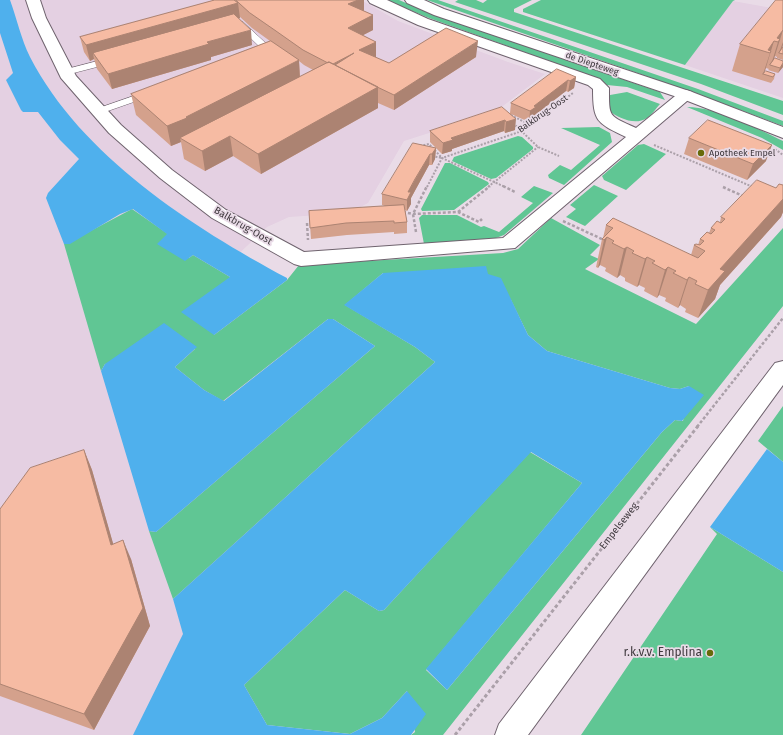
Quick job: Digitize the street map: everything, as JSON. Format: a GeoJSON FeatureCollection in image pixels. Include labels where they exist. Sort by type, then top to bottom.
{"type":"FeatureCollection","features":[{"type":"Feature","properties":{"kind":"street","name":"Balkbrug-Oost"},"geometry":{"type":"LineString","coordinates":[[33,0],[39,18],[69,78],[115,129],[166,174],[219,214],[302,258],[508,244],[636,135],[686,95]]}},
{"type":"Feature","properties":{"kind":"street","name":"de Diepteweg"},"geometry":{"type":"LineString","coordinates":[[375,0],[423,22],[594,82],[601,88],[601,93]]}},
{"type":"Feature","properties":{"kind":"street","name":"de Diepteweg"},"geometry":{"type":"LineString","coordinates":[[412,0],[439,12],[686,95],[779,132]]}},
{"type":"Feature","properties":{"kind":"street"},"geometry":{"type":"LineString","coordinates":[[601,93],[601,111],[609,122],[636,135]]}},
{"type":"Feature","properties":{"kind":"street"},"geometry":{"type":"LineString","coordinates":[[510,735],[783,369]]}},
{"type":"Feature","properties":{"kind":"lane"},"geometry":{"type":"LineString","coordinates":[[225,28],[240,24],[269,51],[254,56]]}},
{"type":"Feature","properties":{"kind":"lane"},"geometry":{"type":"LineString","coordinates":[[66,72],[119,58]]}},
{"type":"Feature","properties":{"kind":"lane"},"geometry":{"type":"LineString","coordinates":[[99,111],[158,90]]}},
{"type":"Feature","properties":{"kind":"path","name":"Balkbrug-Oost"},"geometry":{"type":"LineString","coordinates":[[442,158],[522,131],[579,88],[601,93]]}},
{"type":"Feature","properties":{"kind":"path"},"geometry":{"type":"LineString","coordinates":[[506,118],[510,115],[530,124]]}},
{"type":"Feature","properties":{"kind":"path"},"geometry":{"type":"LineString","coordinates":[[511,122],[538,147],[559,156]]}},
{"type":"Feature","properties":{"kind":"path"},"geometry":{"type":"LineString","coordinates":[[636,135],[644,141],[757,189]]}},
{"type":"Feature","properties":{"kind":"path"},"geometry":{"type":"LineString","coordinates":[[415,150],[423,144],[429,144],[442,158]]}},
{"type":"Feature","properties":{"kind":"path"},"geometry":{"type":"LineString","coordinates":[[458,212],[538,147]]}},
{"type":"Feature","properties":{"kind":"path"},"geometry":{"type":"LineString","coordinates":[[429,155],[442,158],[515,192]]}},
{"type":"Feature","properties":{"kind":"path"},"geometry":{"type":"LineString","coordinates":[[419,250],[413,214],[442,158]]}},
{"type":"Feature","properties":{"kind":"path"},"geometry":{"type":"LineString","coordinates":[[723,187],[748,198],[743,204]]}},
{"type":"Feature","properties":{"kind":"path"},"geometry":{"type":"LineString","coordinates":[[400,211],[413,214],[458,212],[479,222],[482,219]]}},
{"type":"Feature","properties":{"kind":"path"},"geometry":{"type":"LineString","coordinates":[[547,212],[605,241],[610,235]]}},
{"type":"Feature","properties":{"kind":"path","name":"Empelseweg"},"geometry":{"type":"LineString","coordinates":[[455,735],[783,318]]}},
{"type":"Feature","properties":{"kind":"path"},"geometry":{"type":"LineString","coordinates":[[777,325],[783,325]]}},
{"type":"Feature","properties":{"kind":"shaded area"},"geometry":{"type":"Polygon","coordinates":[[[0,0],[361,0],[398,21],[508,62],[545,74],[495,112],[404,141],[368,203],[349,213],[289,217],[267,227],[228,264],[417,434],[251,735],[0,735],[0,0]]]}},
{"type":"Feature","properties":{"kind":"shaded area"},"geometry":{"type":"Polygon","coordinates":[[[733,1],[772,8],[783,6],[783,98],[685,65],[733,1]]]}},
{"type":"Feature","properties":{"kind":"green space"},"geometry":{"type":"Polygon","coordinates":[[[386,0],[399,0],[434,15],[660,92],[665,100],[627,87],[607,85],[597,78],[429,18],[386,0]]]}},
{"type":"Feature","properties":{"kind":"green space"},"geometry":{"type":"Polygon","coordinates":[[[427,0],[438,0],[698,89],[783,121],[783,126],[695,93],[427,0]]]}},
{"type":"Feature","properties":{"kind":"green space"},"geometry":{"type":"Polygon","coordinates":[[[458,0],[476,0],[483,3],[487,0],[532,0],[514,9],[514,12],[783,101],[783,115],[701,84],[455,2],[458,0]]]}},
{"type":"Feature","properties":{"kind":"green space"},"geometry":{"type":"Polygon","coordinates":[[[541,0],[735,0],[685,65],[523,12],[523,9],[541,0]]]}},
{"type":"Feature","properties":{"kind":"green space"},"geometry":{"type":"Polygon","coordinates":[[[627,92],[660,104],[647,118],[637,121],[627,120],[609,111],[610,95],[627,92]]]}},
{"type":"Feature","properties":{"kind":"green space"},"geometry":{"type":"Polygon","coordinates":[[[687,107],[711,110],[736,119],[783,141],[783,150],[762,138],[687,107]]]}},
{"type":"Feature","properties":{"kind":"green space"},"geometry":{"type":"Polygon","coordinates":[[[599,127],[610,133],[612,142],[564,185],[549,178],[548,175],[560,165],[571,170],[600,145],[561,128],[599,127]]]}},
{"type":"Feature","properties":{"kind":"green space"},"geometry":{"type":"Polygon","coordinates":[[[518,136],[522,137],[533,147],[533,149],[496,178],[491,179],[452,161],[454,157],[518,136]]]}},
{"type":"Feature","properties":{"kind":"green space"},"geometry":{"type":"Polygon","coordinates":[[[644,144],[666,154],[626,190],[604,180],[602,176],[638,145],[644,144]]]}},
{"type":"Feature","properties":{"kind":"green space"},"geometry":{"type":"Polygon","coordinates":[[[445,163],[450,163],[488,182],[489,184],[454,210],[422,211],[421,209],[445,163]]]}},
{"type":"Feature","properties":{"kind":"green space"},"geometry":{"type":"Polygon","coordinates":[[[594,185],[618,196],[585,226],[566,217],[576,209],[570,205],[594,185]]]}},
{"type":"Feature","properties":{"kind":"green space"},"geometry":{"type":"Polygon","coordinates":[[[534,186],[553,193],[504,235],[496,238],[424,244],[419,218],[422,215],[457,215],[481,227],[484,226],[499,232],[533,203],[521,197],[534,186]]]}},
{"type":"Feature","properties":{"kind":"green space"},"geometry":{"type":"Polygon","coordinates":[[[132,209],[168,234],[158,244],[189,258],[193,255],[230,277],[214,335],[287,280],[299,265],[503,253],[518,249],[551,218],[600,245],[590,255],[599,259],[585,269],[696,324],[783,228],[783,306],[443,735],[411,735],[415,732],[407,691],[382,718],[350,734],[267,725],[244,685],[345,590],[379,611],[384,610],[530,452],[582,483],[426,670],[447,690],[662,432],[675,420],[683,421],[689,386],[680,389],[670,388],[547,351],[528,335],[511,300],[383,273],[345,305],[415,347],[435,362],[173,599],[149,531],[156,532],[375,346],[333,319],[328,319],[223,401],[204,390],[175,367],[195,349],[105,364],[101,371],[64,244],[132,209]]]}},
{"type":"Feature","properties":{"kind":"green space"},"geometry":{"type":"Polygon","coordinates":[[[783,406],[783,462],[758,441],[783,406]]]}},
{"type":"Feature","properties":{"kind":"green space","name":"r.k.v.v. Emplina"},"geometry":{"type":"Polygon","coordinates":[[[710,527],[783,572],[783,735],[581,735],[717,534],[710,527]]]}},
{"type":"Feature","properties":{"kind":"water"},"geometry":{"type":"Polygon","coordinates":[[[0,0],[10,0],[30,57],[52,93],[78,126],[109,157],[142,186],[177,212],[214,236],[287,278],[287,280],[214,335],[181,312],[230,277],[193,255],[185,261],[157,244],[167,234],[133,209],[120,214],[70,244],[64,244],[46,198],[48,193],[79,159],[60,140],[38,112],[23,112],[21,110],[6,80],[13,73],[0,33],[0,0]]]}},
{"type":"Feature","properties":{"kind":"water"},"geometry":{"type":"Polygon","coordinates":[[[486,266],[488,274],[501,278],[528,335],[547,351],[670,388],[680,389],[689,386],[704,395],[682,421],[675,420],[662,432],[447,690],[426,669],[582,483],[531,452],[384,610],[379,611],[345,590],[244,685],[267,725],[350,734],[382,718],[407,691],[426,714],[411,735],[133,735],[183,634],[173,599],[435,362],[415,347],[344,305],[383,273],[486,266]]]}},
{"type":"Feature","properties":{"kind":"water"},"geometry":{"type":"Polygon","coordinates":[[[328,319],[333,319],[375,346],[156,532],[149,531],[101,371],[105,364],[164,323],[197,347],[175,367],[204,390],[224,401],[328,319]]]}},
{"type":"Feature","properties":{"kind":"water"},"geometry":{"type":"Polygon","coordinates":[[[767,449],[783,462],[783,572],[710,527],[767,449]]]}},
{"type":"Feature","properties":{"kind":"building"},"geometry":{"type":"Polygon","coordinates":[[[215,0],[234,0],[238,3],[86,45],[80,37],[215,0]]]}},
{"type":"Feature","properties":{"kind":"building"},"geometry":{"type":"Polygon","coordinates":[[[236,0],[358,0],[348,4],[373,15],[348,28],[376,42],[359,50],[389,63],[446,28],[478,41],[394,95],[335,65],[354,53],[333,64],[328,63],[303,50],[250,13],[236,0]]]}},
{"type":"Feature","properties":{"kind":"building"},"geometry":{"type":"Polygon","coordinates":[[[776,0],[783,0],[783,30],[777,38],[780,39],[778,42],[774,41],[768,50],[771,51],[770,53],[740,44],[776,0]]]}},
{"type":"Feature","properties":{"kind":"building"},"geometry":{"type":"Polygon","coordinates":[[[234,14],[251,30],[207,42],[209,44],[108,74],[93,53],[234,14]]]}},
{"type":"Feature","properties":{"kind":"building"},"geometry":{"type":"Polygon","coordinates":[[[271,41],[299,60],[186,117],[187,118],[167,126],[131,94],[271,41]]]}},
{"type":"Feature","properties":{"kind":"building"},"geometry":{"type":"Polygon","coordinates":[[[783,47],[783,54],[779,53],[783,47]]]}},
{"type":"Feature","properties":{"kind":"building"},"geometry":{"type":"Polygon","coordinates":[[[775,58],[783,61],[780,68],[770,65],[775,58]]]}},
{"type":"Feature","properties":{"kind":"building"},"geometry":{"type":"Polygon","coordinates":[[[329,62],[378,87],[258,154],[230,136],[202,151],[180,138],[329,62]]]}},
{"type":"Feature","properties":{"kind":"building"},"geometry":{"type":"Polygon","coordinates":[[[557,69],[576,77],[570,81],[568,80],[534,106],[536,107],[530,111],[511,103],[557,69]]]}},
{"type":"Feature","properties":{"kind":"building"},"geometry":{"type":"Polygon","coordinates":[[[766,71],[775,74],[773,77],[763,74],[766,71]]]}},
{"type":"Feature","properties":{"kind":"building"},"geometry":{"type":"Polygon","coordinates":[[[502,107],[516,119],[506,122],[505,120],[451,138],[453,140],[443,143],[430,131],[502,107]]]}},
{"type":"Feature","properties":{"kind":"building"},"geometry":{"type":"Polygon","coordinates":[[[708,120],[772,145],[753,164],[689,138],[708,120]]]}},
{"type":"Feature","properties":{"kind":"building"},"geometry":{"type":"Polygon","coordinates":[[[413,143],[436,148],[432,154],[430,154],[415,179],[408,192],[411,192],[407,200],[382,194],[413,143]]]}},
{"type":"Feature","properties":{"kind":"building"},"geometry":{"type":"Polygon","coordinates":[[[757,180],[776,188],[779,184],[783,185],[783,199],[720,269],[725,271],[708,290],[695,284],[697,281],[689,277],[687,280],[673,273],[676,271],[668,267],[665,270],[652,263],[655,261],[647,257],[645,259],[632,253],[634,251],[627,247],[624,249],[612,243],[614,241],[607,237],[604,240],[602,239],[613,228],[606,225],[613,218],[698,258],[705,251],[694,245],[700,245],[704,241],[700,239],[707,232],[711,234],[715,230],[711,228],[717,221],[721,223],[725,219],[721,217],[757,180]]]}},
{"type":"Feature","properties":{"kind":"building"},"geometry":{"type":"Polygon","coordinates":[[[404,205],[407,222],[394,223],[394,221],[346,223],[310,228],[309,211],[404,205]]]}},
{"type":"Feature","properties":{"kind":"building"},"geometry":{"type":"Polygon","coordinates":[[[84,450],[111,545],[123,540],[143,608],[84,714],[0,684],[0,509],[30,468],[84,450]]]}},
{"type":"Feature","properties":{"kind":"place","name":"Apotheek Empel"},"geometry":{"type":"Point","coordinates":[701,153]}},
{"type":"Feature","properties":{"kind":"place","name":"r.k.v.v. Emplina"},"geometry":{"type":"Point","coordinates":[710,653]}}]}
